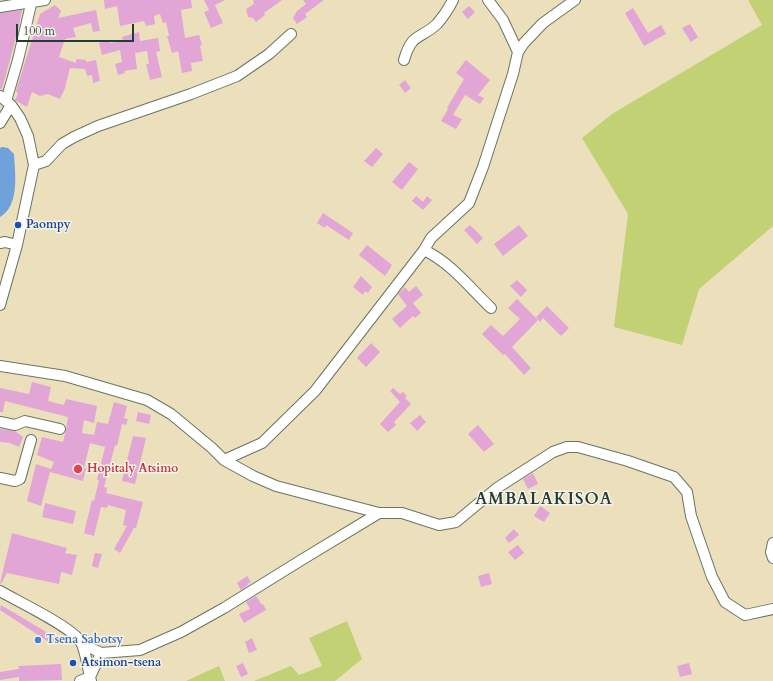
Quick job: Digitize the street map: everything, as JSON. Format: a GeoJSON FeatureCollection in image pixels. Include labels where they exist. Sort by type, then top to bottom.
{"type":"FeatureCollection","features":[{"type":"Feature","properties":{"kind":"street"},"geometry":{"type":"LineString","coordinates":[[0,7],[45,0]]}},
{"type":"Feature","properties":{"kind":"street"},"geometry":{"type":"LineString","coordinates":[[404,60],[411,43],[436,24],[453,0]]}},
{"type":"Feature","properties":{"kind":"street"},"geometry":{"type":"LineString","coordinates":[[488,0],[503,20],[518,52]]}},
{"type":"Feature","properties":{"kind":"street"},"geometry":{"type":"LineString","coordinates":[[224,460],[262,443],[315,391],[424,250],[431,238],[469,203],[483,167],[513,74],[518,52],[524,43],[543,23],[576,0]]}},
{"type":"Feature","properties":{"kind":"street"},"geometry":{"type":"LineString","coordinates":[[0,123],[18,60],[32,1]]}},
{"type":"Feature","properties":{"kind":"street"},"geometry":{"type":"LineString","coordinates":[[34,165],[46,161],[62,144],[74,136],[237,76],[269,54],[291,34]]}},
{"type":"Feature","properties":{"kind":"street"},"geometry":{"type":"LineString","coordinates":[[0,305],[17,245],[34,165],[28,136],[20,118],[6,100]]}},
{"type":"Feature","properties":{"kind":"street"},"geometry":{"type":"LineString","coordinates":[[0,243],[5,242],[17,245]]}},
{"type":"Feature","properties":{"kind":"street"},"geometry":{"type":"LineString","coordinates":[[424,250],[436,256],[447,265],[491,308]]}},
{"type":"Feature","properties":{"kind":"street"},"geometry":{"type":"LineString","coordinates":[[0,366],[65,376],[147,400],[171,414],[224,460],[253,476],[276,486],[379,513],[402,513],[439,525],[456,522],[497,488],[553,452],[567,447],[578,447],[628,461],[674,476],[687,492],[691,516],[712,577],[724,602],[745,615],[773,609]]}},
{"type":"Feature","properties":{"kind":"street"},"geometry":{"type":"LineString","coordinates":[[0,422],[15,425],[26,421],[60,429]]}},
{"type":"Feature","properties":{"kind":"street"},"geometry":{"type":"LineString","coordinates":[[0,478],[15,481],[20,479],[31,440]]}},
{"type":"Feature","properties":{"kind":"street"},"geometry":{"type":"LineString","coordinates":[[81,643],[101,653],[140,650],[181,632],[224,608],[303,558],[379,513]]}},
{"type":"Feature","properties":{"kind":"street"},"geometry":{"type":"LineString","coordinates":[[773,543],[771,552],[773,558]]}},
{"type":"Feature","properties":{"kind":"street"},"geometry":{"type":"LineString","coordinates":[[0,591],[64,627],[78,638],[81,643],[90,679]]}},
{"type":"Feature","properties":{"kind":"street"},"geometry":{"type":"LineString","coordinates":[[90,679],[101,653]]}},
{"type":"Feature","properties":{"kind":"street"},"geometry":{"type":"LineString","coordinates":[[80,681],[90,679]]}},
{"type":"Feature","properties":{"kind":"green space"},"geometry":{"type":"Polygon","coordinates":[[[748,0],[773,0],[773,226],[699,289],[682,345],[614,327],[628,214],[582,138],[612,114],[762,25],[748,0]]]}},
{"type":"Feature","properties":{"kind":"green space"},"geometry":{"type":"Polygon","coordinates":[[[347,621],[362,659],[335,681],[254,681],[291,666],[299,675],[322,666],[309,638],[347,621]]]}},
{"type":"Feature","properties":{"kind":"green space"},"geometry":{"type":"Polygon","coordinates":[[[219,666],[225,681],[186,681],[219,666]]]}},
{"type":"Feature","properties":{"kind":"water"},"geometry":{"type":"Polygon","coordinates":[[[0,148],[8,148],[14,154],[15,188],[11,205],[0,217],[0,148]]]}},
{"type":"Feature","properties":{"kind":"building"},"geometry":{"type":"Polygon","coordinates":[[[104,0],[191,0],[192,8],[181,10],[185,38],[199,35],[202,45],[200,46],[203,61],[191,63],[192,71],[182,73],[178,51],[172,53],[167,36],[169,36],[166,22],[163,23],[160,14],[154,16],[155,24],[146,26],[144,21],[120,26],[117,6],[105,9],[104,0]]]}},
{"type":"Feature","properties":{"kind":"building"},"geometry":{"type":"Polygon","coordinates":[[[204,0],[225,0],[215,5],[223,23],[211,28],[204,12],[209,10],[204,0]]]}},
{"type":"Feature","properties":{"kind":"building"},"geometry":{"type":"Polygon","coordinates":[[[253,0],[282,0],[264,13],[265,15],[256,22],[253,18],[248,17],[246,9],[254,4],[253,0]]]}},
{"type":"Feature","properties":{"kind":"building"},"geometry":{"type":"Polygon","coordinates":[[[303,0],[324,0],[305,14],[307,17],[297,24],[293,18],[297,11],[306,4],[303,0]]]}},
{"type":"Feature","properties":{"kind":"building"},"geometry":{"type":"Polygon","coordinates":[[[55,5],[61,11],[58,18],[96,10],[100,31],[93,32],[91,23],[73,28],[76,37],[65,39],[59,57],[76,63],[76,59],[86,60],[86,62],[96,60],[100,81],[93,83],[92,75],[87,76],[85,69],[70,68],[65,88],[60,99],[48,94],[40,96],[32,92],[27,107],[15,100],[18,94],[16,91],[40,14],[55,5]]]}},
{"type":"Feature","properties":{"kind":"building"},"geometry":{"type":"Polygon","coordinates":[[[469,6],[475,12],[468,19],[462,12],[469,6]]]}},
{"type":"Feature","properties":{"kind":"building"},"geometry":{"type":"Polygon","coordinates":[[[633,8],[648,33],[661,25],[666,34],[644,46],[625,13],[633,8]]]}},
{"type":"Feature","properties":{"kind":"building"},"geometry":{"type":"Polygon","coordinates":[[[22,10],[2,89],[0,89],[0,13],[22,10]]]}},
{"type":"Feature","properties":{"kind":"building"},"geometry":{"type":"Polygon","coordinates":[[[690,24],[698,37],[691,42],[682,28],[690,24]]]}},
{"type":"Feature","properties":{"kind":"building"},"geometry":{"type":"Polygon","coordinates":[[[139,32],[140,41],[158,38],[160,51],[156,52],[162,77],[150,80],[146,64],[149,64],[147,51],[135,53],[137,69],[124,71],[125,73],[118,75],[115,64],[122,62],[120,50],[102,55],[99,43],[123,41],[122,37],[139,32]]]}},
{"type":"Feature","properties":{"kind":"building"},"geometry":{"type":"Polygon","coordinates":[[[466,60],[490,80],[478,95],[484,98],[480,104],[465,95],[453,115],[462,119],[456,129],[441,121],[464,79],[456,73],[466,60]]]}},
{"type":"Feature","properties":{"kind":"building"},"geometry":{"type":"Polygon","coordinates":[[[405,80],[411,88],[405,93],[399,85],[405,80]]]}},
{"type":"Feature","properties":{"kind":"building"},"geometry":{"type":"Polygon","coordinates":[[[376,148],[383,154],[372,167],[364,161],[376,148]]]}},
{"type":"Feature","properties":{"kind":"building"},"geometry":{"type":"Polygon","coordinates":[[[409,162],[418,169],[402,190],[392,182],[409,162]]]}},
{"type":"Feature","properties":{"kind":"building"},"geometry":{"type":"Polygon","coordinates":[[[416,196],[423,202],[427,196],[432,200],[423,210],[412,201],[416,196]]]}},
{"type":"Feature","properties":{"kind":"building"},"geometry":{"type":"Polygon","coordinates":[[[323,213],[353,233],[349,240],[326,225],[325,228],[317,223],[323,213]]]}},
{"type":"Feature","properties":{"kind":"building"},"geometry":{"type":"Polygon","coordinates":[[[470,225],[483,238],[477,244],[464,230],[470,225]]]}},
{"type":"Feature","properties":{"kind":"building"},"geometry":{"type":"Polygon","coordinates":[[[519,225],[528,236],[503,256],[494,244],[519,225]]]}},
{"type":"Feature","properties":{"kind":"building"},"geometry":{"type":"Polygon","coordinates":[[[367,245],[392,265],[385,276],[359,255],[367,245]]]}},
{"type":"Feature","properties":{"kind":"building"},"geometry":{"type":"Polygon","coordinates":[[[361,276],[372,287],[368,293],[365,291],[363,295],[353,287],[361,276]]]}},
{"type":"Feature","properties":{"kind":"building"},"geometry":{"type":"Polygon","coordinates":[[[517,280],[527,290],[521,297],[510,286],[517,280]]]}},
{"type":"Feature","properties":{"kind":"building"},"geometry":{"type":"Polygon","coordinates":[[[416,286],[423,295],[413,303],[421,313],[415,318],[413,316],[400,328],[392,319],[407,306],[398,294],[405,287],[409,292],[416,286]]]}},
{"type":"Feature","properties":{"kind":"building"},"geometry":{"type":"Polygon","coordinates":[[[517,299],[538,320],[512,347],[531,368],[524,375],[505,354],[503,355],[482,334],[491,325],[503,336],[520,319],[508,308],[517,299]]]}},
{"type":"Feature","properties":{"kind":"building"},"geometry":{"type":"Polygon","coordinates":[[[547,306],[569,328],[561,336],[543,318],[540,322],[536,317],[547,306]]]}},
{"type":"Feature","properties":{"kind":"building"},"geometry":{"type":"Polygon","coordinates":[[[371,343],[380,352],[366,367],[357,358],[371,343]]]}},
{"type":"Feature","properties":{"kind":"building"},"geometry":{"type":"Polygon","coordinates":[[[32,382],[51,387],[48,401],[64,405],[66,399],[97,406],[94,423],[84,420],[82,433],[94,435],[97,422],[108,424],[114,402],[127,406],[124,418],[128,419],[126,425],[122,424],[117,446],[115,445],[104,487],[107,488],[106,493],[143,502],[136,528],[134,528],[120,553],[114,549],[127,526],[123,525],[126,510],[108,505],[107,508],[101,507],[94,536],[84,533],[92,500],[94,501],[99,480],[97,480],[105,447],[90,443],[84,468],[86,468],[83,481],[50,472],[41,506],[27,501],[36,464],[51,469],[54,462],[37,455],[42,437],[63,442],[68,417],[5,401],[3,412],[0,412],[0,388],[29,394],[32,382]]]}},
{"type":"Feature","properties":{"kind":"building"},"geometry":{"type":"Polygon","coordinates":[[[393,388],[400,394],[403,392],[407,396],[405,398],[411,404],[394,422],[396,425],[388,432],[380,424],[400,402],[390,391],[393,388]]]}},
{"type":"Feature","properties":{"kind":"building"},"geometry":{"type":"Polygon","coordinates":[[[138,412],[151,415],[149,424],[136,421],[138,412]]]}},
{"type":"Feature","properties":{"kind":"building"},"geometry":{"type":"Polygon","coordinates":[[[420,415],[426,422],[417,431],[410,423],[420,415]]]}},
{"type":"Feature","properties":{"kind":"building"},"geometry":{"type":"Polygon","coordinates":[[[478,425],[494,444],[484,452],[468,434],[478,425]]]}},
{"type":"Feature","properties":{"kind":"building"},"geometry":{"type":"Polygon","coordinates":[[[0,429],[15,431],[23,437],[19,447],[10,443],[0,442],[0,429]]]}},
{"type":"Feature","properties":{"kind":"building"},"geometry":{"type":"Polygon","coordinates":[[[133,436],[146,438],[135,484],[122,481],[133,436]]]}},
{"type":"Feature","properties":{"kind":"building"},"geometry":{"type":"Polygon","coordinates":[[[533,473],[538,484],[528,489],[523,479],[533,473]]]}},
{"type":"Feature","properties":{"kind":"building"},"geometry":{"type":"Polygon","coordinates":[[[45,503],[76,511],[73,524],[42,517],[45,503]]]}},
{"type":"Feature","properties":{"kind":"building"},"geometry":{"type":"Polygon","coordinates":[[[540,506],[550,513],[544,522],[534,516],[540,506]]]}},
{"type":"Feature","properties":{"kind":"building"},"geometry":{"type":"Polygon","coordinates":[[[514,529],[519,535],[509,543],[505,538],[514,529]]]}},
{"type":"Feature","properties":{"kind":"building"},"geometry":{"type":"Polygon","coordinates":[[[12,533],[67,548],[65,553],[77,555],[72,575],[61,572],[59,584],[7,573],[1,584],[12,533]]]}},
{"type":"Feature","properties":{"kind":"building"},"geometry":{"type":"Polygon","coordinates":[[[518,545],[524,553],[515,560],[508,552],[518,545]]]}},
{"type":"Feature","properties":{"kind":"building"},"geometry":{"type":"Polygon","coordinates":[[[95,553],[102,554],[98,568],[92,566],[95,553]]]}},
{"type":"Feature","properties":{"kind":"building"},"geometry":{"type":"Polygon","coordinates":[[[489,573],[492,584],[481,587],[478,576],[489,573]]]}},
{"type":"Feature","properties":{"kind":"building"},"geometry":{"type":"Polygon","coordinates":[[[247,576],[251,582],[241,590],[237,583],[247,576]]]}},
{"type":"Feature","properties":{"kind":"building"},"geometry":{"type":"Polygon","coordinates":[[[256,596],[266,610],[244,623],[239,614],[250,609],[246,602],[256,596]]]}},
{"type":"Feature","properties":{"kind":"building"},"geometry":{"type":"Polygon","coordinates":[[[1,605],[58,639],[55,644],[49,642],[0,610],[1,605]]]}},
{"type":"Feature","properties":{"kind":"building"},"geometry":{"type":"Polygon","coordinates":[[[252,638],[257,650],[249,653],[245,642],[252,638]]]}},
{"type":"Feature","properties":{"kind":"building"},"geometry":{"type":"Polygon","coordinates":[[[243,663],[248,674],[241,677],[236,666],[243,663]]]}},
{"type":"Feature","properties":{"kind":"building"},"geometry":{"type":"Polygon","coordinates":[[[689,663],[692,674],[680,677],[677,666],[689,663]]]}},
{"type":"Feature","properties":{"kind":"building"},"geometry":{"type":"Polygon","coordinates":[[[61,664],[62,680],[19,681],[19,677],[0,680],[0,672],[19,669],[18,666],[61,664]]]}},
{"type":"Feature","properties":{"kind":"place","name":"Paompy"},"geometry":{"type":"Point","coordinates":[18,225]}},
{"type":"Feature","properties":{"kind":"place","name":"Hopitaly Atsimo"},"geometry":{"type":"Point","coordinates":[78,469]}},
{"type":"Feature","properties":{"kind":"place","name":"Tsena Sabotsy"},"geometry":{"type":"Point","coordinates":[38,640]}},
{"type":"Feature","properties":{"kind":"place","name":"Atsimon-tsena"},"geometry":{"type":"Point","coordinates":[73,663]}},
{"type":"Feature","properties":{"kind":"district","name":"AMBALAKISOA"},"geometry":{"type":"Point","coordinates":[544,500]}}]}
